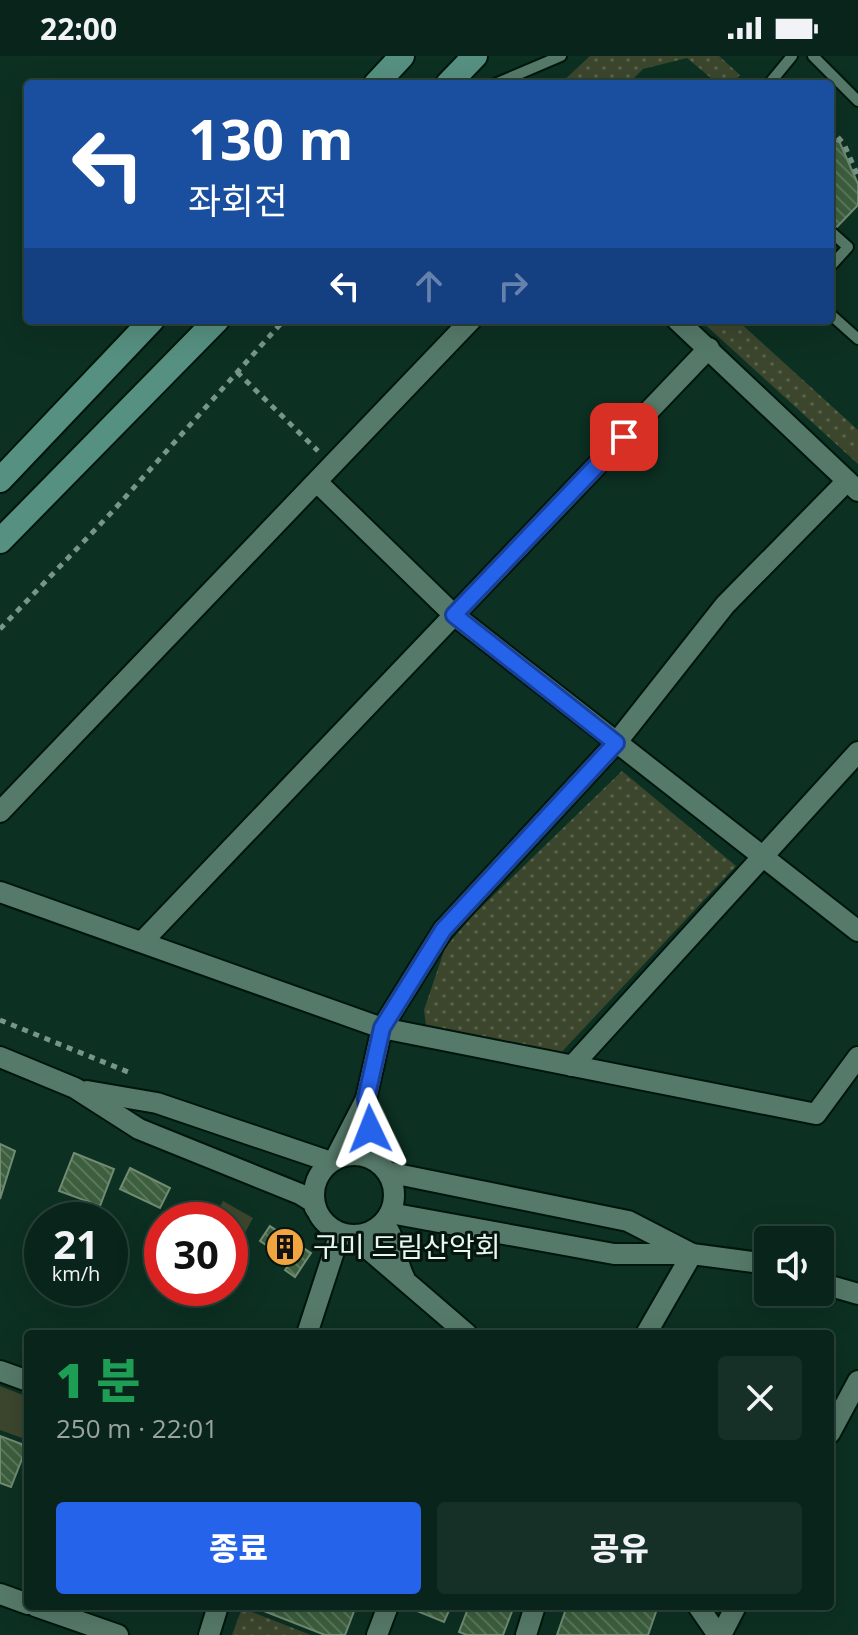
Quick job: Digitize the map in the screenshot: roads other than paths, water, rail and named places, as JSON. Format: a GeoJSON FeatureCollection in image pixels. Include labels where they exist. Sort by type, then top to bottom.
{"type":"FeatureCollection","features":[{"type":"Feature","properties":{"kind":"main road"},"geometry":{"type":"LineString","coordinates":[[380,80],[402,56]]}},
{"type":"Feature","properties":{"kind":"main road"},"geometry":{"type":"LineString","coordinates":[[452,80],[475,56]]}},
{"type":"Feature","properties":{"kind":"main road"},"geometry":{"type":"LineString","coordinates":[[0,480],[148,324]]}},
{"type":"Feature","properties":{"kind":"main road"},"geometry":{"type":"LineString","coordinates":[[0,541],[213,324]]}},
{"type":"Feature","properties":{"kind":"street"},"geometry":{"type":"LineString","coordinates":[[0,812],[467,324]]}},
{"type":"Feature","properties":{"kind":"street"},"geometry":{"type":"LineString","coordinates":[[315,1208],[315,1182],[333,1160],[366,1099],[382,1028],[443,930],[616,743],[725,605],[853,486],[682,324]]}},
{"type":"Feature","properties":{"kind":"street"},"geometry":{"type":"LineString","coordinates":[[142,942],[709,348]]}},
{"type":"Feature","properties":{"kind":"street"},"geometry":{"type":"LineString","coordinates":[[317,482],[454,615],[858,931]]}},
{"type":"Feature","properties":{"kind":"street"},"geometry":{"type":"LineString","coordinates":[[572,1066],[858,752]]}},
{"type":"Feature","properties":{"kind":"street"},"geometry":{"type":"LineString","coordinates":[[0,892],[382,1028],[816,1114],[858,1057]]}},
{"type":"Feature","properties":{"kind":"street"},"geometry":{"type":"LineString","coordinates":[[0,1057],[75,1088],[139,1129],[281,1185],[313,1202],[321,1219],[346,1234],[462,1330]]}},
{"type":"Feature","properties":{"kind":"street"},"geometry":{"type":"LineString","coordinates":[[75,1088],[157,1103],[333,1160],[351,1155],[380,1166],[628,1221],[692,1254]]}},
{"type":"Feature","properties":{"kind":"street"},"geometry":{"type":"LineString","coordinates":[[346,1234],[375,1230],[387,1218],[394,1192],[380,1166],[366,1099]]}},
{"type":"Feature","properties":{"kind":"street"},"geometry":{"type":"LineString","coordinates":[[387,1218],[614,1254],[692,1254],[754,1262]]}},
{"type":"Feature","properties":{"kind":"street"},"geometry":{"type":"LineString","coordinates":[[387,1218],[394,1235],[400,1268],[414,1289]]}},
{"type":"Feature","properties":{"kind":"street"},"geometry":{"type":"LineString","coordinates":[[309,1330],[346,1234]]}},
{"type":"Feature","properties":{"kind":"street"},"geometry":{"type":"LineString","coordinates":[[648,1330],[692,1254]]}},
{"type":"Feature","properties":{"kind":"street"},"geometry":{"type":"LineString","coordinates":[[834,1287],[858,1294]]}},
{"type":"Feature","properties":{"kind":"street"},"geometry":{"type":"LineString","coordinates":[[0,1371],[24,1380]]}},
{"type":"Feature","properties":{"kind":"street"},"geometry":{"type":"LineString","coordinates":[[834,1426],[858,1381]]}},
{"type":"Feature","properties":{"kind":"street"},"geometry":{"type":"LineString","coordinates":[[0,1594],[24,1603]]}},
{"type":"Feature","properties":{"kind":"street"},"geometry":{"type":"LineString","coordinates":[[46,1610],[118,1635]]}},
{"type":"Feature","properties":{"kind":"street"},"geometry":{"type":"LineString","coordinates":[[209,1635],[217,1610]]}},
{"type":"Feature","properties":{"kind":"street"},"geometry":{"type":"LineString","coordinates":[[377,1635],[386,1610]]}},
{"type":"Feature","properties":{"kind":"street"},"geometry":{"type":"LineString","coordinates":[[526,1635],[534,1610]]}},
{"type":"Feature","properties":{"kind":"street"},"geometry":{"type":"LineString","coordinates":[[701,1610],[719,1635],[734,1610]]}},
{"type":"Feature","properties":{"kind":"lane"},"geometry":{"type":"LineString","coordinates":[[504,80],[561,56]]}},
{"type":"Feature","properties":{"kind":"lane"},"geometry":{"type":"LineString","coordinates":[[772,80],[792,56]]}},
{"type":"Feature","properties":{"kind":"lane"},"geometry":{"type":"LineString","coordinates":[[813,56],[858,101]]}},
{"type":"Feature","properties":{"kind":"lane"},"geometry":{"type":"LineString","coordinates":[[834,235],[848,247],[834,263]]}},
{"type":"Feature","properties":{"kind":"lane"},"geometry":{"type":"LineString","coordinates":[[834,318],[858,339]]}},
{"type":"Feature","properties":{"kind":"place","name":"구미 드림산악회"},"geometry":{"type":"Point","coordinates":[285,1247]}}]}
